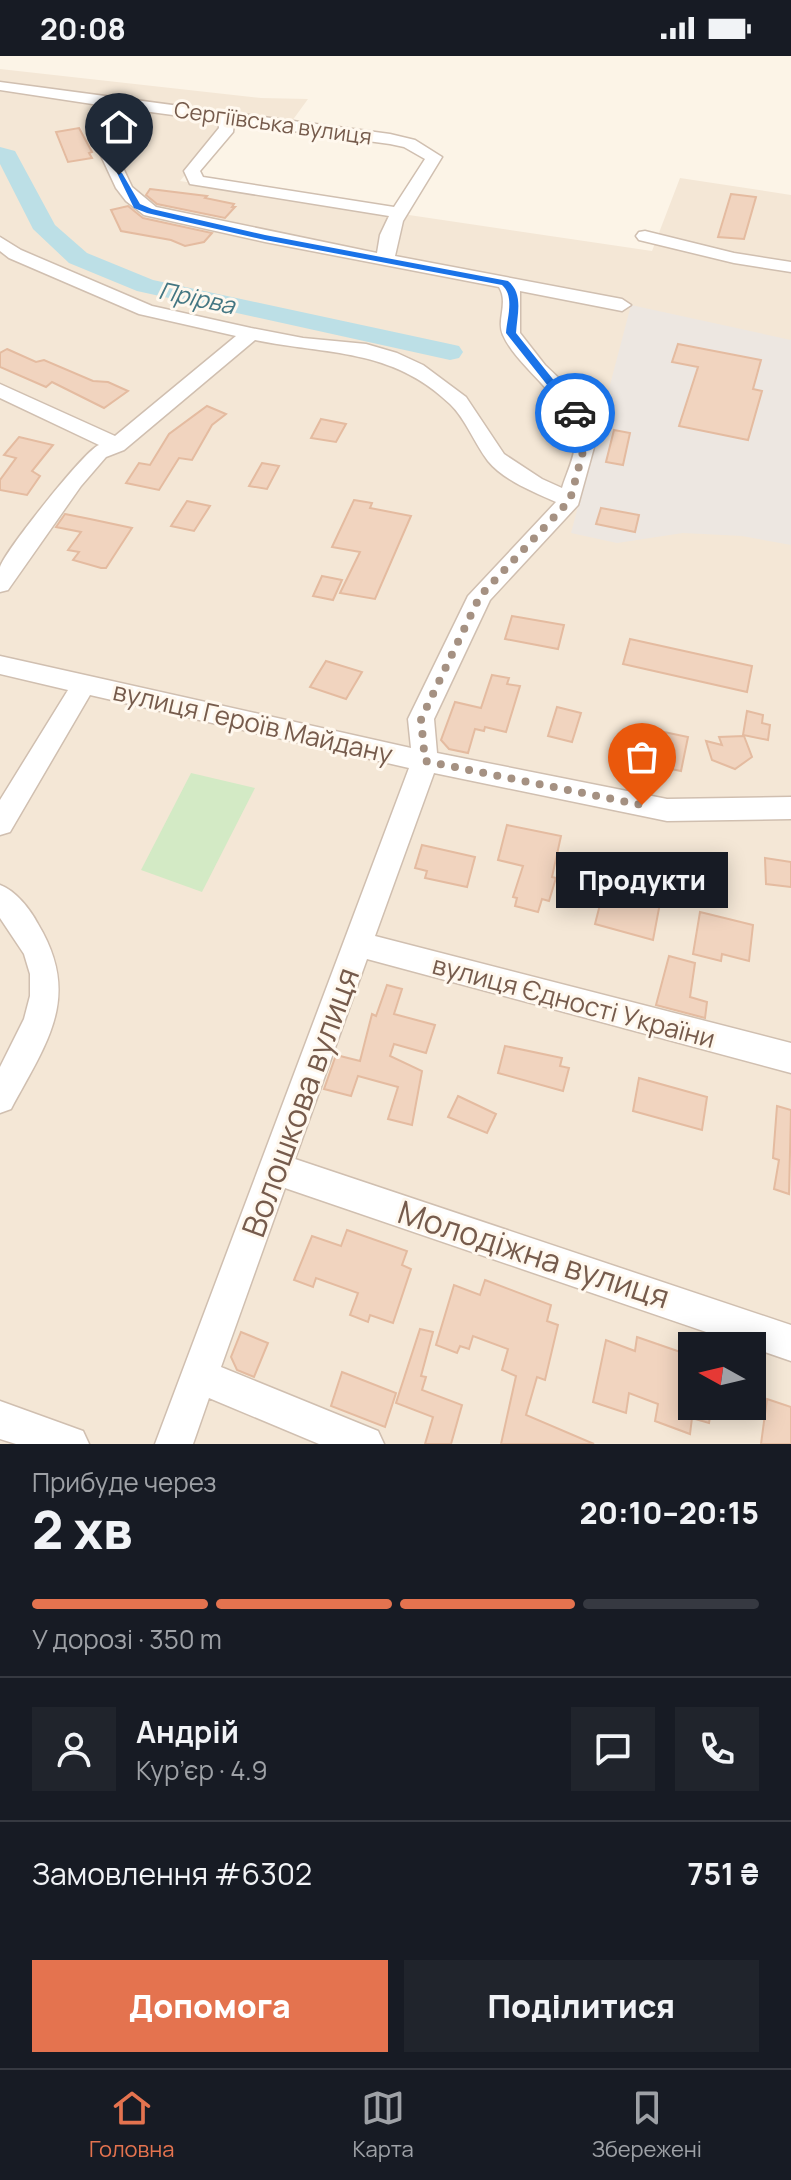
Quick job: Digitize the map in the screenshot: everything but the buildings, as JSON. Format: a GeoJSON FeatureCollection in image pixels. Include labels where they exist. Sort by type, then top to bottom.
{"type":"FeatureCollection","features":[{"type":"Feature","properties":{"kind":"street","name":"Сергіївська вулиця"},"geometry":{"type":"LineString","coordinates":[[0,86],[409,143],[434,157],[399,213]]}},
{"type":"Feature","properties":{"kind":"street"},"geometry":{"type":"LineString","coordinates":[[108,102],[96,123],[98,132],[137,206],[265,237],[622,305]]}},
{"type":"Feature","properties":{"kind":"street"},"geometry":{"type":"LineString","coordinates":[[225,115],[227,129],[192,171],[196,181],[399,213],[385,242],[386,260]]}},
{"type":"Feature","properties":{"kind":"street"},"geometry":{"type":"LineString","coordinates":[[645,236],[734,258],[791,267]]}},
{"type":"Feature","properties":{"kind":"street"},"geometry":{"type":"LineString","coordinates":[[0,242],[15,254],[146,310],[251,334],[303,344],[366,350],[390,357],[416,369],[459,401],[497,459],[534,484],[570,500]]}},
{"type":"Feature","properties":{"kind":"street"},"geometry":{"type":"LineString","coordinates":[[425,761],[421,719],[480,596],[570,500],[586,440],[574,411],[511,333],[514,298],[512,289],[505,283]]}},
{"type":"Feature","properties":{"kind":"street"},"geometry":{"type":"LineString","coordinates":[[0,584],[73,481],[99,452],[117,445],[251,334]]}},
{"type":"Feature","properties":{"kind":"street"},"geometry":{"type":"LineString","coordinates":[[0,390],[117,445]]}},
{"type":"Feature","properties":{"kind":"street","name":"вулиця Героїв Майдану"},"geometry":{"type":"LineString","coordinates":[[0,665],[425,761],[667,810],[791,808]]}},
{"type":"Feature","properties":{"kind":"street"},"geometry":{"type":"LineString","coordinates":[[0,824],[84,684]]}},
{"type":"Feature","properties":{"kind":"street","name":"Волошкова вулиця"},"geometry":{"type":"LineString","coordinates":[[174,1444],[425,761]]}},
{"type":"Feature","properties":{"kind":"street"},"geometry":{"type":"LineString","coordinates":[[0,897],[33,937],[47,992],[41,1021],[0,1098]]}},
{"type":"Feature","properties":{"kind":"street","name":"вулиця Єдності України"},"geometry":{"type":"LineString","coordinates":[[358,944],[791,1058]]}},
{"type":"Feature","properties":{"kind":"street","name":"Молодіжна вулиця"},"geometry":{"type":"LineString","coordinates":[[275,1168],[791,1343]]}},
{"type":"Feature","properties":{"kind":"street"},"geometry":{"type":"LineString","coordinates":[[199,1376],[365,1444]]}},
{"type":"Feature","properties":{"kind":"street"},"geometry":{"type":"LineString","coordinates":[[0,1420],[70,1444]]}},
{"type":"Feature","properties":{"kind":"shaded area"},"geometry":{"type":"Polygon","coordinates":[[[0,69],[261,98],[308,99],[292,121],[236,114],[180,181],[652,251],[680,178],[791,195],[791,1444],[0,1444],[0,69]]]}},
{"type":"Feature","properties":{"kind":"shaded area"},"geometry":{"type":"Polygon","coordinates":[[[631,305],[791,340],[791,545],[742,536],[683,533],[617,543],[571,533],[631,305]]]}},
{"type":"Feature","properties":{"kind":"green space"},"geometry":{"type":"Polygon","coordinates":[[[191,773],[255,788],[202,892],[141,870],[191,773]]]}},
{"type":"Feature","properties":{"kind":"waterway","name":"Прірва"},"geometry":{"type":"LineString","coordinates":[[0,154],[7,156],[45,229],[78,258],[146,286],[450,352]]}},
{"type":"Feature","properties":{"kind":"way so far"},"geometry":{"type":"LineString","coordinates":[[575,413],[586,440],[570,500],[480,596],[421,719],[425,761],[642,805]]}},
{"type":"Feature","properties":{"kind":"place","name":"Продукти"},"geometry":{"type":"Point","coordinates":[642,805]}},
{"type":"Feature","properties":{"kind":"route"},"geometry":{"type":"LineString","coordinates":[[119,175],[137,206],[150,211],[265,237],[505,283],[512,289],[514,298],[510,315],[511,333],[538,369],[559,389],[575,413]]}}]}
